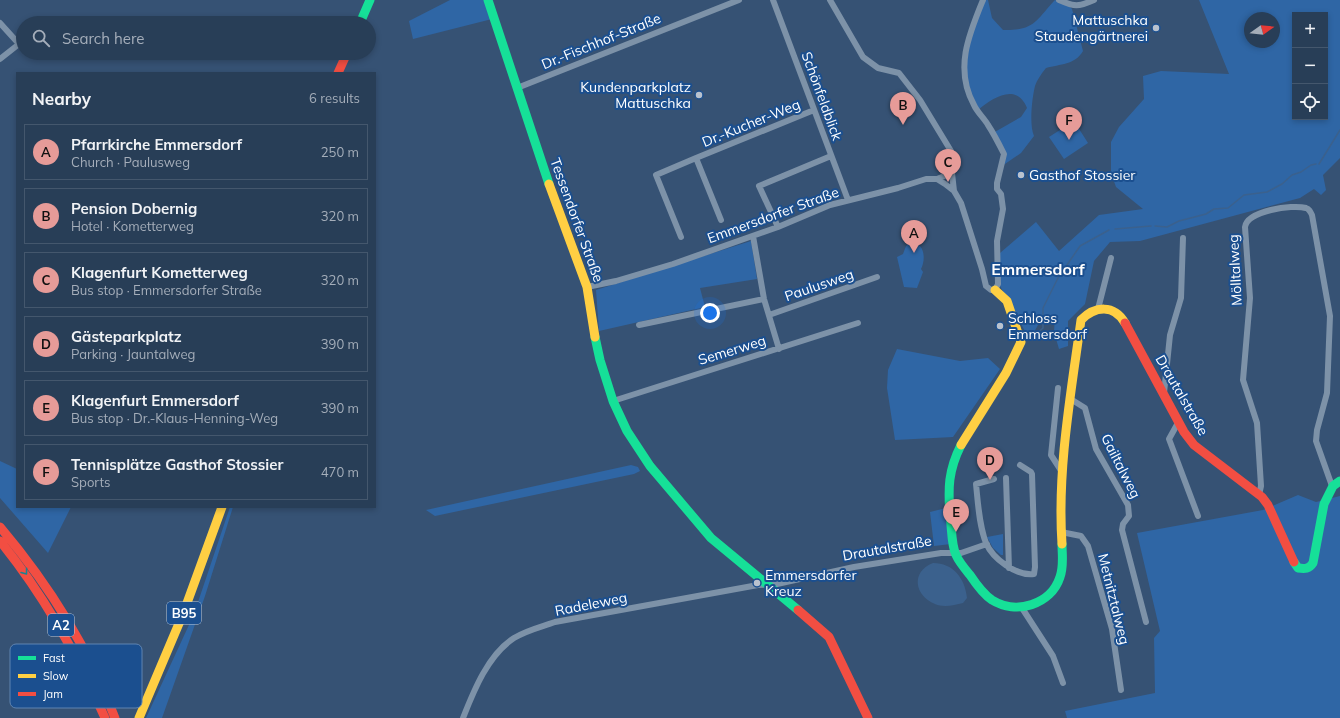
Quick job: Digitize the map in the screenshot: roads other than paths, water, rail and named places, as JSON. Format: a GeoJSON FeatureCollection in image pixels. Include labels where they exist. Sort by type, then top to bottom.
{"type":"FeatureCollection","features":[{"type":"Feature","properties":{"kind":"main road"},"geometry":{"type":"LineString","coordinates":[[363,16],[370,0]]}},
{"type":"Feature","properties":{"kind":"main road","name":"Tessendorfer Straße"},"geometry":{"type":"LineString","coordinates":[[488,0],[570,244],[587,287],[591,317],[600,360],[613,401],[627,431],[650,466],[711,538],[770,585],[813,622],[832,642],[868,718]]}},
{"type":"Feature","properties":{"kind":"main road"},"geometry":{"type":"LineString","coordinates":[[338,72],[344,60]]}},
{"type":"Feature","properties":{"kind":"main road"},"geometry":{"type":"LineString","coordinates":[[995,290],[1007,301],[1021,342],[1005,375],[958,450],[950,477],[948,494],[955,554],[991,600],[1002,605],[1022,608],[1036,604],[1045,599],[1058,584],[1062,564],[1062,472],[1069,398],[1081,320],[1089,310],[1098,309]]}},
{"type":"Feature","properties":{"kind":"main road","name":"Drautalstraße"},"geometry":{"type":"LineString","coordinates":[[1098,309],[1114,310],[1122,318],[1179,421],[1194,445],[1259,495],[1268,505],[1292,560],[1298,568],[1305,569],[1311,567],[1316,560],[1324,501],[1332,486]]}},
{"type":"Feature","properties":{"kind":"main road"},"geometry":{"type":"LineString","coordinates":[[1332,486],[1340,481]]}},
{"type":"Feature","properties":{"kind":"main road","name":"B95"},"geometry":{"type":"LineString","coordinates":[[139,717],[173,641],[200,572],[222,508]]}},
{"type":"Feature","properties":{"kind":"main road","name":"A2"},"geometry":{"type":"LineString","coordinates":[[0,528],[21,551],[45,584],[81,644]]}},
{"type":"Feature","properties":{"kind":"main road","name":"A2"},"geometry":{"type":"LineString","coordinates":[[0,541],[39,590],[71,644]]}},
{"type":"Feature","properties":{"kind":"main road","name":"A2"},"geometry":{"type":"LineString","coordinates":[[101,708],[105,718]]}},
{"type":"Feature","properties":{"kind":"main road","name":"A2"},"geometry":{"type":"LineString","coordinates":[[111,708],[115,718]]}},
{"type":"Feature","properties":{"kind":"street","name":"Dr.-Fischhof-Straße"},"geometry":{"type":"LineString","coordinates":[[517,88],[739,0]]}},
{"type":"Feature","properties":{"kind":"street","name":"Schönfeldblick"},"geometry":{"type":"LineString","coordinates":[[773,0],[848,200]]}},
{"type":"Feature","properties":{"kind":"street"},"geometry":{"type":"LineString","coordinates":[[830,0],[863,57],[878,68],[899,73],[920,100],[951,151],[953,161],[952,173],[954,191],[964,211],[986,286],[991,290],[995,290],[998,284],[996,241],[1003,209],[1001,194],[997,189],[997,183],[1004,154],[989,125],[974,105],[967,88],[963,62],[966,46],[983,0]]}},
{"type":"Feature","properties":{"kind":"street"},"geometry":{"type":"LineString","coordinates":[[1059,0],[1074,6],[1080,6],[1094,0]]}},
{"type":"Feature","properties":{"kind":"street"},"geometry":{"type":"LineString","coordinates":[[0,23],[16,42]]}},
{"type":"Feature","properties":{"kind":"street"},"geometry":{"type":"LineString","coordinates":[[0,59],[16,46]]}},
{"type":"Feature","properties":{"kind":"street","name":"Dr.-Kucher-Weg"},"geometry":{"type":"LineString","coordinates":[[681,237],[656,175],[814,110]]}},
{"type":"Feature","properties":{"kind":"street"},"geometry":{"type":"LineString","coordinates":[[778,227],[759,186],[831,156]]}},
{"type":"Feature","properties":{"kind":"street","name":"Dr.-Kucher-Weg"},"geometry":{"type":"LineString","coordinates":[[696,158],[722,220]]}},
{"type":"Feature","properties":{"kind":"street","name":"Emmersdorfer Straße"},"geometry":{"type":"LineString","coordinates":[[587,287],[633,277],[754,236],[830,205],[898,188],[923,179],[937,179],[952,173]]}},
{"type":"Feature","properties":{"kind":"street"},"geometry":{"type":"LineString","coordinates":[[937,179],[954,191]]}},
{"type":"Feature","properties":{"kind":"street","name":"Mölltalweg"},"geometry":{"type":"LineString","coordinates":[[1259,495],[1262,486],[1257,423],[1243,380],[1250,298],[1245,227],[1247,220],[1251,216],[1278,209],[1304,208],[1310,211],[1312,215],[1330,316],[1327,393],[1317,430],[1316,441],[1332,486]]}},
{"type":"Feature","properties":{"kind":"street"},"geometry":{"type":"LineString","coordinates":[[754,236],[764,299],[779,349]]}},
{"type":"Feature","properties":{"kind":"street"},"geometry":{"type":"LineString","coordinates":[[1164,393],[1170,335],[1181,298],[1183,238]]}},
{"type":"Feature","properties":{"kind":"street"},"geometry":{"type":"LineString","coordinates":[[1098,309],[1110,258]]}},
{"type":"Feature","properties":{"kind":"street","name":"Paulusweg"},"geometry":{"type":"LineString","coordinates":[[769,315],[877,277]]}},
{"type":"Feature","properties":{"kind":"street"},"geometry":{"type":"LineString","coordinates":[[639,325],[764,299]]}},
{"type":"Feature","properties":{"kind":"street","name":"Semerweg"},"geometry":{"type":"LineString","coordinates":[[613,401],[858,324]]}},
{"type":"Feature","properties":{"kind":"street"},"geometry":{"type":"LineString","coordinates":[[1058,388],[1051,455],[1062,472]]}},
{"type":"Feature","properties":{"kind":"street","name":"Gailtalweg"},"geometry":{"type":"LineString","coordinates":[[1069,398],[1085,408],[1096,449],[1128,504],[1129,516],[1123,524],[1122,530],[1146,622]]}},
{"type":"Feature","properties":{"kind":"street"},"geometry":{"type":"LineString","coordinates":[[1179,421],[1169,439],[1198,516]]}},
{"type":"Feature","properties":{"kind":"street"},"geometry":{"type":"LineString","coordinates":[[994,479],[976,484],[979,510],[986,544],[1009,568],[1026,575],[1034,574],[1032,474],[1020,465]]}},
{"type":"Feature","properties":{"kind":"street"},"geometry":{"type":"LineString","coordinates":[[1006,478],[1009,568]]}},
{"type":"Feature","properties":{"kind":"street","name":"Metnitztalweg"},"geometry":{"type":"LineString","coordinates":[[1061,532],[1081,536],[1088,546],[1112,629],[1121,690]]}},
{"type":"Feature","properties":{"kind":"street","name":"Drautalstraße"},"geometry":{"type":"LineString","coordinates":[[770,585],[941,553],[955,554],[986,544]]}},
{"type":"Feature","properties":{"kind":"street","name":"Radeleweg"},"geometry":{"type":"LineString","coordinates":[[462,718],[481,679],[492,661],[502,648],[514,638],[527,631],[555,622],[758,585],[770,585]]}},
{"type":"Feature","properties":{"kind":"street"},"geometry":{"type":"LineString","coordinates":[[1022,608],[1053,656],[1063,683]]}},
{"type":"Feature","properties":{"kind":"waterway"},"geometry":{"type":"LineString","coordinates":[[1319,164],[1340,130]]}},
{"type":"Feature","properties":{"kind":"waterway"},"geometry":{"type":"LineString","coordinates":[[1155,226],[1167,227],[1179,221],[1206,214],[1214,209],[1228,208],[1244,195],[1267,192],[1282,184],[1292,175],[1316,164]]}},
{"type":"Feature","properties":{"kind":"waterway"},"geometry":{"type":"LineString","coordinates":[[1115,229],[1151,226]]}},
{"type":"Feature","properties":{"kind":"waterway"},"geometry":{"type":"LineString","coordinates":[[1027,339],[1033,337],[1043,328],[1043,308],[1058,278],[1080,246],[1109,230]]}},
{"type":"Feature","properties":{"kind":"place","name":"Mattuschka Staudengärtnerei"},"geometry":{"type":"Point","coordinates":[1156,28]}},
{"type":"Feature","properties":{"kind":"place","name":"Kundenparkplatz Mattuschka"},"geometry":{"type":"Point","coordinates":[699,95]}},
{"type":"Feature","properties":{"kind":"place","name":"Pension Dobernig"},"geometry":{"type":"Point","coordinates":[903,125]}},
{"type":"Feature","properties":{"kind":"place","name":"Tennisplätze Gasthof Stossier"},"geometry":{"type":"Point","coordinates":[1069,140]}},
{"type":"Feature","properties":{"kind":"place","name":"Gasthof Stossier"},"geometry":{"type":"Point","coordinates":[1021,175]}},
{"type":"Feature","properties":{"kind":"place","name":"Klagenfurt Kometterweg"},"geometry":{"type":"Point","coordinates":[948,182]}},
{"type":"Feature","properties":{"kind":"place","name":"Pfarrkirche Emmersdorf"},"geometry":{"type":"Point","coordinates":[914,253]}},
{"type":"Feature","properties":{"kind":"place","name":"Schloss Emmersdorf"},"geometry":{"type":"Point","coordinates":[1000,326]}},
{"type":"Feature","properties":{"kind":"place","name":"Gästeparkplatz"},"geometry":{"type":"Point","coordinates":[990,480]}},
{"type":"Feature","properties":{"kind":"place","name":"Klagenfurt Emmersdorf"},"geometry":{"type":"Point","coordinates":[956,532]}},
{"type":"Feature","properties":{"kind":"place","name":"Emmersdorfer Kreuz"},"geometry":{"type":"Point","coordinates":[757,583]}},
{"type":"Feature","properties":{"kind":"district","name":"Emmersdorf"},"geometry":{"type":"Point","coordinates":[1038,269]}}]}
